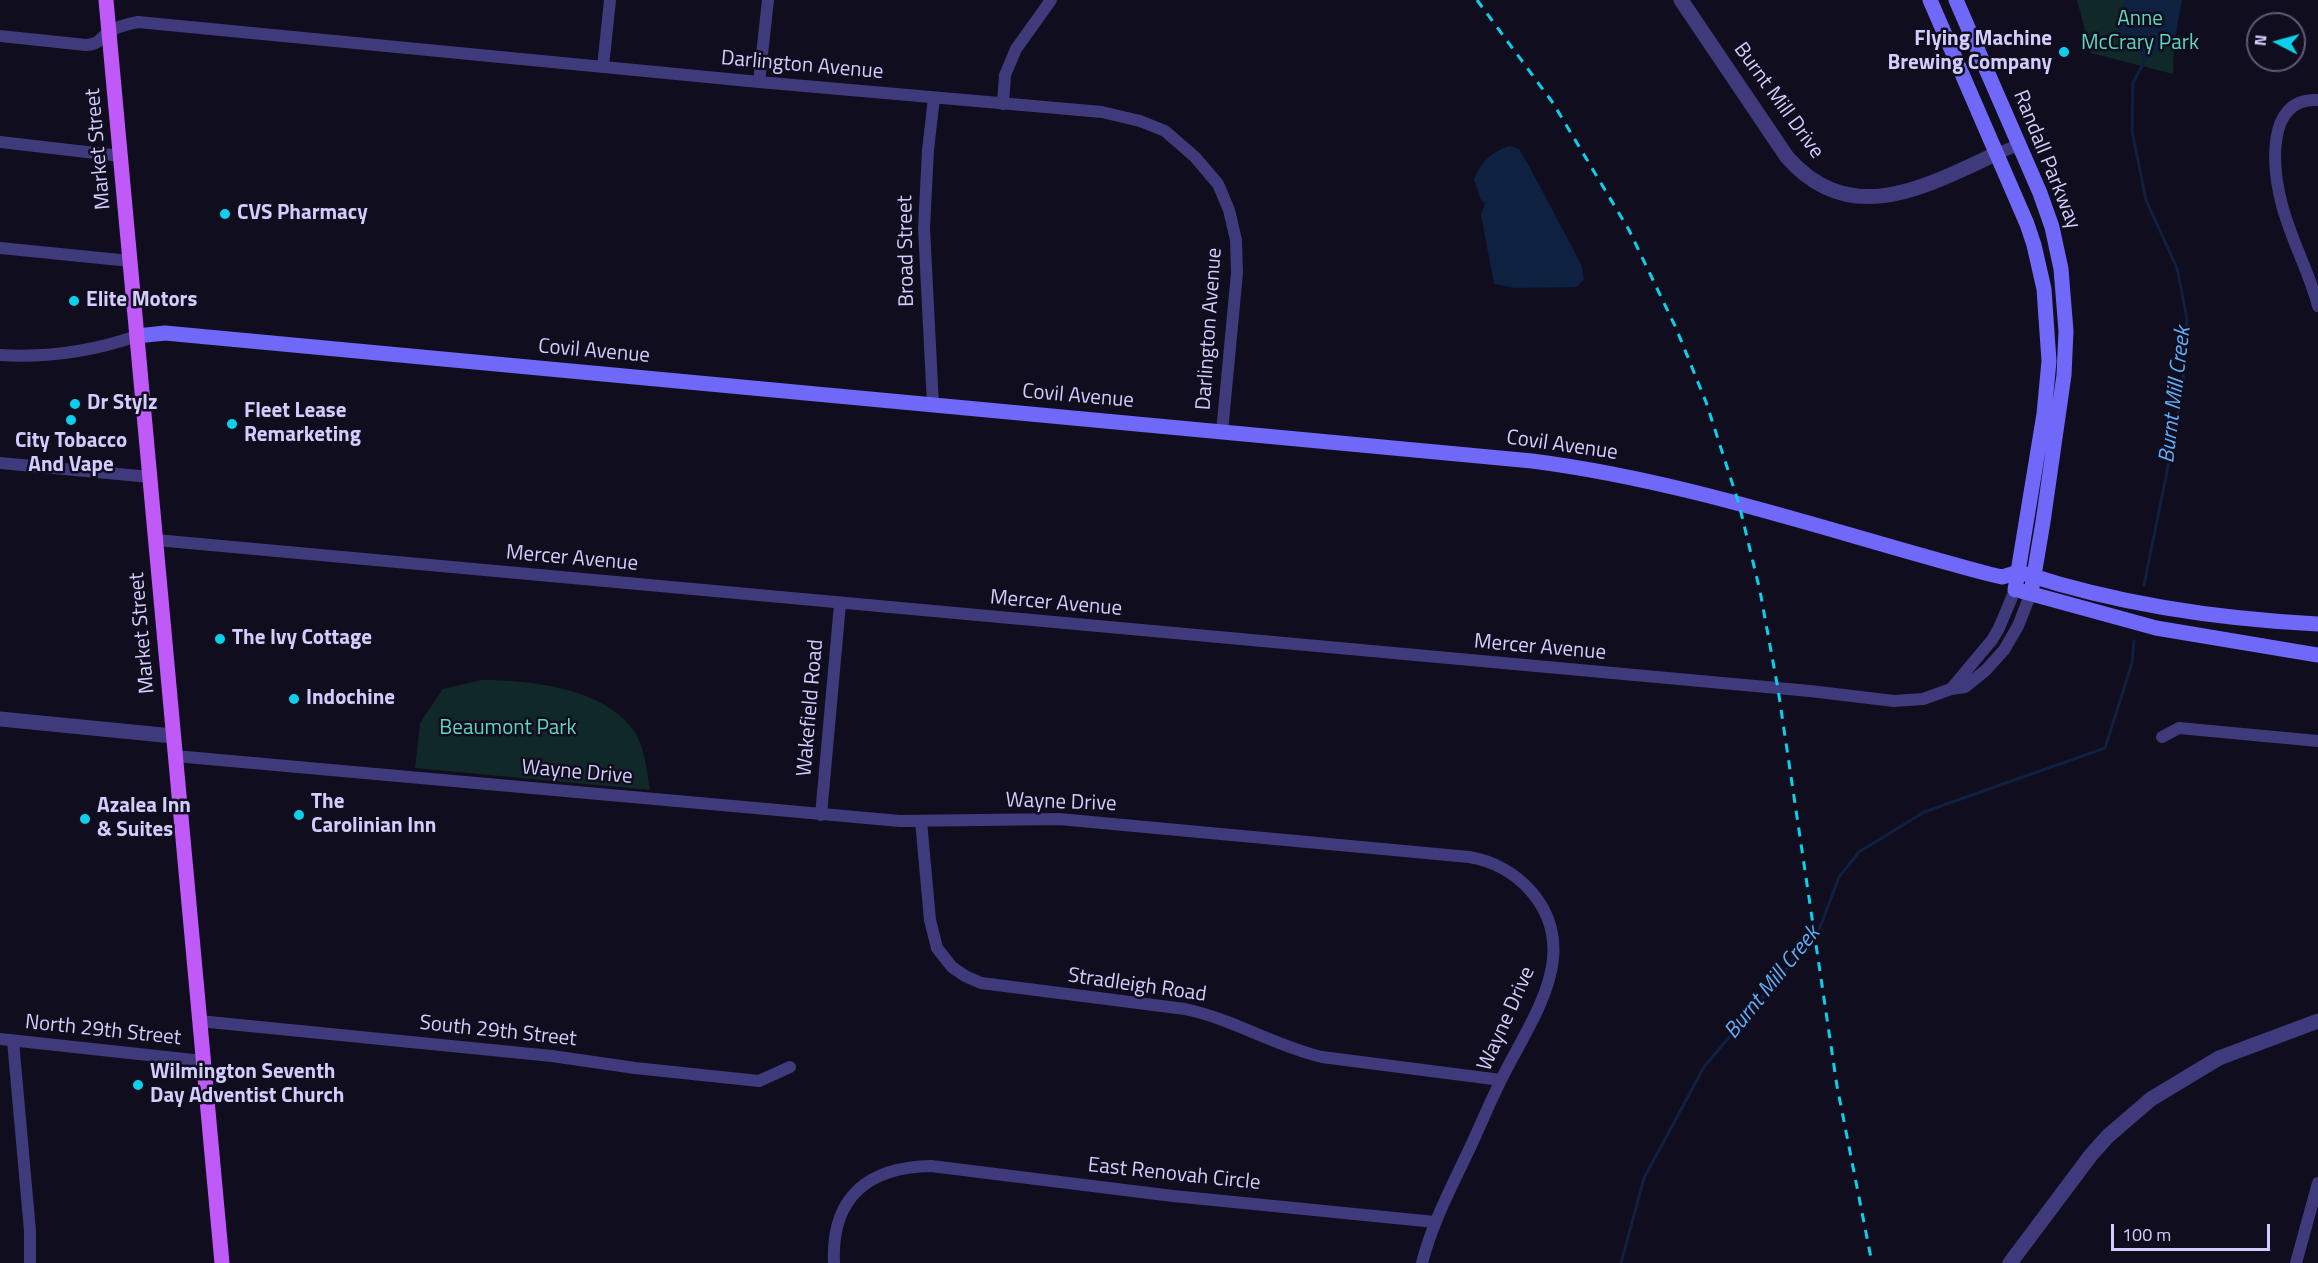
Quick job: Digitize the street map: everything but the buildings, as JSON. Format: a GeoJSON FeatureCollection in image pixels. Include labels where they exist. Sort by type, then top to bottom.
{"type":"FeatureCollection","features":[{"type":"Feature","properties":{"kind":"main road","name":"Market Street"},"geometry":{"type":"LineString","coordinates":[[106,0],[222,1263]]}},
{"type":"Feature","properties":{"kind":"main road","name":"Randall Parkway"},"geometry":{"type":"LineString","coordinates":[[1930,0],[1998,153],[2034,245],[2044,289],[2049,340],[2047,390],[2015,590]]}},
{"type":"Feature","properties":{"kind":"main road","name":"Randall Parkway"},"geometry":{"type":"LineString","coordinates":[[1956,0],[2046,209],[2057,247],[2064,292],[2066,331],[2063,389],[2031,593]]}},
{"type":"Feature","properties":{"kind":"main road","name":"Covil Avenue"},"geometry":{"type":"LineString","coordinates":[[137,336],[165,333],[1472,455],[1595,470],[1690,491],[2002,577],[2015,590]]}},
{"type":"Feature","properties":{"kind":"main road"},"geometry":{"type":"LineString","coordinates":[[2002,577],[2019,572],[2147,606],[2248,621],[2318,624]]}},
{"type":"Feature","properties":{"kind":"main road"},"geometry":{"type":"LineString","coordinates":[[2015,590],[2156,628],[2318,655]]}},
{"type":"Feature","properties":{"kind":"street"},"geometry":{"type":"LineString","coordinates":[[603,67],[610,0]]}},
{"type":"Feature","properties":{"kind":"street"},"geometry":{"type":"LineString","coordinates":[[759,82],[768,0]]}},
{"type":"Feature","properties":{"kind":"street"},"geometry":{"type":"LineString","coordinates":[[1003,104],[1005,75],[1016,49],[1051,0]]}},
{"type":"Feature","properties":{"kind":"street","name":"Burnt Mill Drive"},"geometry":{"type":"LineString","coordinates":[[1681,0],[1787,157],[1797,169],[1818,185],[1850,194],[1873,196],[1898,194],[1926,186],[1998,153]]}},
{"type":"Feature","properties":{"kind":"street","name":"Darlington Avenue"},"geometry":{"type":"LineString","coordinates":[[0,36],[86,45],[96,44],[109,32],[138,22],[759,82],[1102,112],[1140,121],[1165,131],[1195,158],[1218,183],[1229,210],[1236,240],[1237,273],[1222,432]]}},
{"type":"Feature","properties":{"kind":"street","name":"Broad Street"},"geometry":{"type":"LineString","coordinates":[[933,405],[924,228],[928,150],[934,98]]}},
{"type":"Feature","properties":{"kind":"street"},"geometry":{"type":"LineString","coordinates":[[2318,100],[2302,102],[2286,113],[2278,130],[2275,155],[2282,203],[2313,286],[2318,306]]}},
{"type":"Feature","properties":{"kind":"street"},"geometry":{"type":"LineString","coordinates":[[0,142],[121,156]]}},
{"type":"Feature","properties":{"kind":"street"},"geometry":{"type":"LineString","coordinates":[[1998,153],[2019,145]]}},
{"type":"Feature","properties":{"kind":"street"},"geometry":{"type":"LineString","coordinates":[[0,248],[130,261]]}},
{"type":"Feature","properties":{"kind":"street"},"geometry":{"type":"LineString","coordinates":[[0,355],[56,355],[137,336]]}},
{"type":"Feature","properties":{"kind":"street"},"geometry":{"type":"LineString","coordinates":[[0,463],[150,477]]}},
{"type":"Feature","properties":{"kind":"street","name":"Mercer Avenue"},"geometry":{"type":"LineString","coordinates":[[156,540],[1810,691],[1894,701],[1923,699],[1951,689],[1965,687],[1996,660],[2018,626],[2031,593]]}},
{"type":"Feature","properties":{"kind":"street"},"geometry":{"type":"LineString","coordinates":[[1951,689],[1992,640],[2015,590]]}},
{"type":"Feature","properties":{"kind":"street","name":"Wakefield Road"},"geometry":{"type":"LineString","coordinates":[[821,815],[840,604]]}},
{"type":"Feature","properties":{"kind":"street"},"geometry":{"type":"LineString","coordinates":[[0,719],[173,736]]}},
{"type":"Feature","properties":{"kind":"street"},"geometry":{"type":"LineString","coordinates":[[2162,737],[2179,728],[2318,741]]}},
{"type":"Feature","properties":{"kind":"street","name":"Wayne Drive"},"geometry":{"type":"LineString","coordinates":[[175,756],[821,815],[921,821],[1059,819],[1458,856],[1494,863],[1520,879],[1539,902],[1549,925],[1553,946],[1551,971],[1546,988],[1435,1222],[1422,1263]]}},
{"type":"Feature","properties":{"kind":"street","name":"Stradleigh Road"},"geometry":{"type":"LineString","coordinates":[[921,821],[930,920],[935,942],[942,957],[952,967],[973,980],[1008,988],[1185,1009],[1214,1016],[1297,1050],[1322,1057],[1501,1080]]}},
{"type":"Feature","properties":{"kind":"street","name":"South 29th Street"},"geometry":{"type":"LineString","coordinates":[[199,1021],[552,1056],[635,1068],[759,1081],[790,1067]]}},
{"type":"Feature","properties":{"kind":"street"},"geometry":{"type":"LineString","coordinates":[[2010,1263],[2091,1155],[2108,1136],[2151,1099],[2219,1058],[2318,1022]]}},
{"type":"Feature","properties":{"kind":"street"},"geometry":{"type":"LineString","coordinates":[[6,1040],[30,1231],[30,1263]]}},
{"type":"Feature","properties":{"kind":"street","name":"North 29th Street"},"geometry":{"type":"LineString","coordinates":[[6,1040],[203,1061]]}},
{"type":"Feature","properties":{"kind":"street","name":"East Renovah Circle"},"geometry":{"type":"LineString","coordinates":[[834,1263],[839,1221],[853,1197],[864,1184],[874,1178],[890,1171],[908,1168],[931,1167],[1173,1196],[1435,1222]]}},
{"type":"Feature","properties":{"kind":"street"},"geometry":{"type":"LineString","coordinates":[[2296,1263],[2318,1183]]}},
{"type":"Feature","properties":{"kind":"green space","name":"Anne McCrary Park"},"geometry":{"type":"Polygon","coordinates":[[[2077,0],[2176,0],[2173,74],[2091,53],[2077,0]]]}},
{"type":"Feature","properties":{"kind":"green space","name":"Beaumont Park"},"geometry":{"type":"Polygon","coordinates":[[[481,680],[545,685],[589,697],[608,707],[625,720],[637,736],[644,755],[650,790],[415,768],[420,723],[443,689],[481,680]]]}},
{"type":"Feature","properties":{"kind":"water"},"geometry":{"type":"Polygon","coordinates":[[[2124,0],[2182,0],[2175,39],[2145,62],[2116,26],[2119,9],[2124,0]]]}},
{"type":"Feature","properties":{"kind":"water"},"geometry":{"type":"Polygon","coordinates":[[[1509,146],[1519,149],[1581,264],[1584,279],[1577,287],[1515,288],[1494,284],[1481,215],[1485,203],[1481,200],[1474,179],[1487,158],[1509,146]]]}},
{"type":"Feature","properties":{"kind":"waterway","name":"Burnt Mill Creek"},"geometry":{"type":"LineString","coordinates":[[2144,585],[2174,437],[2183,381],[2187,319],[2177,268],[2146,200],[2132,131],[2133,83],[2145,60]]}},
{"type":"Feature","properties":{"kind":"waterway","name":"Burnt Mill Creek"},"geometry":{"type":"LineString","coordinates":[[1621,1263],[1644,1178],[1704,1067],[1819,930],[1839,877],[1859,852],[1924,812],[2105,748],[2132,663],[2134,641]]}},
{"type":"Feature","properties":{"kind":"railway"},"geometry":{"type":"LineString","coordinates":[[1477,0],[1553,103],[1629,230],[1676,328],[1706,402],[1739,504],[1760,591],[1778,689],[1837,1086],[1872,1263]]}},
{"type":"Feature","properties":{"kind":"place","name":"Flying Machine Brewing Company"},"geometry":{"type":"Point","coordinates":[2064,52]}},
{"type":"Feature","properties":{"kind":"place","name":"CVS Pharmacy"},"geometry":{"type":"Point","coordinates":[225,214]}},
{"type":"Feature","properties":{"kind":"place","name":"Elite Motors"},"geometry":{"type":"Point","coordinates":[74,301]}},
{"type":"Feature","properties":{"kind":"place","name":"Dr Stylz"},"geometry":{"type":"Point","coordinates":[75,404]}},
{"type":"Feature","properties":{"kind":"place","name":"City Tobacco And Vape"},"geometry":{"type":"Point","coordinates":[71,420]}},
{"type":"Feature","properties":{"kind":"place","name":"Fleet Lease Remarketing"},"geometry":{"type":"Point","coordinates":[232,424]}},
{"type":"Feature","properties":{"kind":"place","name":"The Ivy Cottage"},"geometry":{"type":"Point","coordinates":[220,639]}},
{"type":"Feature","properties":{"kind":"place","name":"Indochine"},"geometry":{"type":"Point","coordinates":[294,699]}},
{"type":"Feature","properties":{"kind":"place","name":"The Carolinian Inn"},"geometry":{"type":"Point","coordinates":[299,815]}},
{"type":"Feature","properties":{"kind":"place","name":"Azalea Inn & Suites"},"geometry":{"type":"Point","coordinates":[85,819]}},
{"type":"Feature","properties":{"kind":"place","name":"Wilmington Seventh Day Adventist Church"},"geometry":{"type":"Point","coordinates":[138,1085]}}]}
